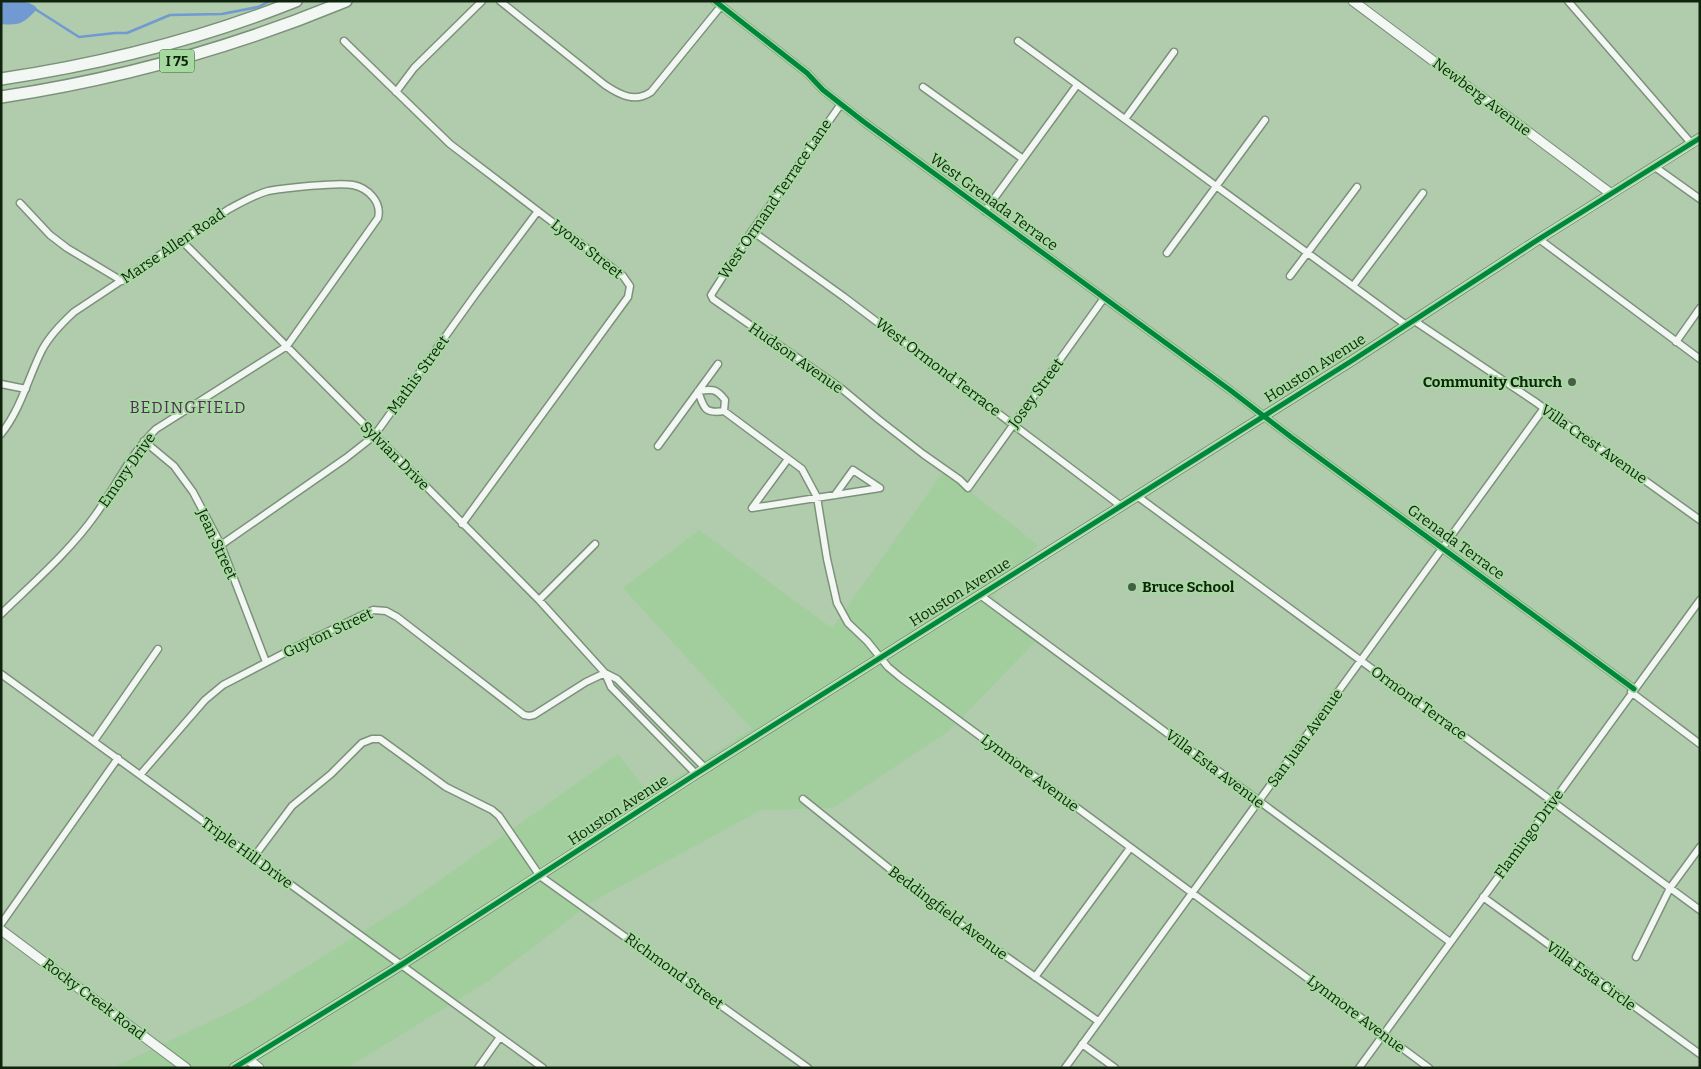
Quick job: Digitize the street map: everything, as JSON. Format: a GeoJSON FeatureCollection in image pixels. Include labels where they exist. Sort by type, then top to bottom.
{"type":"FeatureCollection","features":[{"type":"Feature","properties":{"kind":"highway","name":"I 75"},"geometry":{"type":"LineString","coordinates":[[1,79],[68,67],[175,43],[261,15],[296,1]]}},
{"type":"Feature","properties":{"kind":"highway","name":"I 75"},"geometry":{"type":"LineString","coordinates":[[1,97],[100,80],[165,64],[253,37],[346,1]]}},
{"type":"Feature","properties":{"kind":"street"},"geometry":{"type":"LineString","coordinates":[[396,92],[414,68],[482,1]]}},
{"type":"Feature","properties":{"kind":"street"},"geometry":{"type":"LineString","coordinates":[[500,1],[605,86],[622,96],[636,98],[651,92],[721,6]]}},
{"type":"Feature","properties":{"kind":"street","name":"West Grenada Terrace"},"geometry":{"type":"LineString","coordinates":[[715,1],[807,73],[823,90],[841,104],[1263,416]]}},
{"type":"Feature","properties":{"kind":"street","name":"Newberg Avenue"},"geometry":{"type":"LineString","coordinates":[[1353,1],[1610,193]]}},
{"type":"Feature","properties":{"kind":"street"},"geometry":{"type":"LineString","coordinates":[[1568,1],[1691,143]]}},
{"type":"Feature","properties":{"kind":"street","name":"Lyons Street"},"geometry":{"type":"LineString","coordinates":[[344,41],[450,144],[623,276],[630,286],[630,293],[462,524]]}},
{"type":"Feature","properties":{"kind":"street"},"geometry":{"type":"LineString","coordinates":[[1018,41],[1307,253],[1409,323]]}},
{"type":"Feature","properties":{"kind":"street"},"geometry":{"type":"LineString","coordinates":[[1125,120],[1174,52]]}},
{"type":"Feature","properties":{"kind":"street"},"geometry":{"type":"LineString","coordinates":[[985,210],[1077,85]]}},
{"type":"Feature","properties":{"kind":"street"},"geometry":{"type":"LineString","coordinates":[[923,87],[1023,159]]}},
{"type":"Feature","properties":{"kind":"street","name":"West Ormand Terrace Lane"},"geometry":{"type":"LineString","coordinates":[[711,295],[752,231],[841,104]]}},
{"type":"Feature","properties":{"kind":"street"},"geometry":{"type":"LineString","coordinates":[[1167,253],[1265,120]]}},
{"type":"Feature","properties":{"kind":"street","name":"Houston Avenue"},"geometry":{"type":"LineString","coordinates":[[234,1068],[401,965],[705,768],[1138,496],[1610,193],[1700,138]]}},
{"type":"Feature","properties":{"kind":"street"},"geometry":{"type":"LineString","coordinates":[[1655,167],[1700,199]]}},
{"type":"Feature","properties":{"kind":"street","name":"Marse Allen Road"},"geometry":{"type":"LineString","coordinates":[[1,434],[10,421],[26,389],[43,349],[58,328],[74,312],[229,209],[255,196],[282,189],[342,184],[355,186],[363,189],[374,198],[380,212],[378,218],[366,234]]}},
{"type":"Feature","properties":{"kind":"street"},"geometry":{"type":"LineString","coordinates":[[1290,276],[1357,187]]}},
{"type":"Feature","properties":{"kind":"street"},"geometry":{"type":"LineString","coordinates":[[1353,286],[1423,193]]}},
{"type":"Feature","properties":{"kind":"street"},"geometry":{"type":"LineString","coordinates":[[20,203],[50,235],[67,248],[122,281]]}},
{"type":"Feature","properties":{"kind":"street","name":"Mathis Street"},"geometry":{"type":"LineString","coordinates":[[221,545],[346,458],[374,436],[538,211]]}},
{"type":"Feature","properties":{"kind":"street","name":"West Ormond Terrace"},"geometry":{"type":"LineString","coordinates":[[752,231],[844,297],[1121,506]]}},
{"type":"Feature","properties":{"kind":"street","name":"Emory Drive"},"geometry":{"type":"LineString","coordinates":[[1,614],[70,547],[96,514],[144,441],[156,429],[287,346],[366,234]]}},
{"type":"Feature","properties":{"kind":"street"},"geometry":{"type":"LineString","coordinates":[[1539,239],[1700,359]]}},
{"type":"Feature","properties":{"kind":"street","name":"Sylvian Drive"},"geometry":{"type":"LineString","coordinates":[[182,241],[539,600],[605,673],[611,687],[696,774]]}},
{"type":"Feature","properties":{"kind":"street","name":"Hudson Avenue"},"geometry":{"type":"LineString","coordinates":[[711,295],[713,299],[842,389],[881,422],[922,454],[960,480],[968,488]]}},
{"type":"Feature","properties":{"kind":"street","name":"Josey Street"},"geometry":{"type":"LineString","coordinates":[[968,488],[1104,298]]}},
{"type":"Feature","properties":{"kind":"street"},"geometry":{"type":"LineString","coordinates":[[1676,342],[1700,308]]}},
{"type":"Feature","properties":{"kind":"street","name":"Villa Crest Avenue"},"geometry":{"type":"LineString","coordinates":[[1409,323],[1544,408],[1700,520]]}},
{"type":"Feature","properties":{"kind":"street"},"geometry":{"type":"LineString","coordinates":[[658,446],[718,364]]}},
{"type":"Feature","properties":{"kind":"street"},"geometry":{"type":"LineString","coordinates":[[1,384],[26,389]]}},
{"type":"Feature","properties":{"kind":"street"},"geometry":{"type":"LineString","coordinates":[[698,390],[711,389],[720,393],[725,400],[724,412]]}},
{"type":"Feature","properties":{"kind":"street","name":"Lynmore Avenue"},"geometry":{"type":"LineString","coordinates":[[698,390],[704,407],[712,413],[724,412],[802,469],[817,497],[827,559],[837,603],[848,623],[888,667],[900,678],[1191,894],[1327,991],[1429,1068]]}},
{"type":"Feature","properties":{"kind":"street","name":"San Juan Avenue"},"geometry":{"type":"LineString","coordinates":[[1065,1068],[1544,408]]}},
{"type":"Feature","properties":{"kind":"street","name":"Grenada Terrace"},"geometry":{"type":"LineString","coordinates":[[1263,416],[1442,548],[1700,744]]}},
{"type":"Feature","properties":{"kind":"street","name":"Jean Street"},"geometry":{"type":"LineString","coordinates":[[144,441],[165,457],[186,480],[221,545],[266,662]]}},
{"type":"Feature","properties":{"kind":"street"},"geometry":{"type":"LineString","coordinates":[[788,459],[752,508],[880,488],[853,470],[835,495]]}},
{"type":"Feature","properties":{"kind":"street","name":"Ormond Terrace"},"geometry":{"type":"LineString","coordinates":[[1138,496],[1700,910]]}},
{"type":"Feature","properties":{"kind":"street"},"geometry":{"type":"LineString","coordinates":[[539,600],[595,544]]}},
{"type":"Feature","properties":{"kind":"street","name":"Villa Esta Avenue"},"geometry":{"type":"LineString","coordinates":[[980,595],[1450,942]]}},
{"type":"Feature","properties":{"kind":"street","name":"Flamingo Drive"},"geometry":{"type":"LineString","coordinates":[[1359,1068],[1700,600]]}},
{"type":"Feature","properties":{"kind":"street","name":"Guyton Street"},"geometry":{"type":"LineString","coordinates":[[140,774],[219,688],[266,662],[371,611],[386,611],[396,617],[524,715],[529,716],[547,708],[586,682],[605,673]]}},
{"type":"Feature","properties":{"kind":"street"},"geometry":{"type":"LineString","coordinates":[[94,741],[158,649]]}},
{"type":"Feature","properties":{"kind":"street","name":"Sylvian Drive"},"geometry":{"type":"LineString","coordinates":[[605,673],[617,679],[705,768]]}},
{"type":"Feature","properties":{"kind":"street","name":"Triple Hill Drive"},"geometry":{"type":"LineString","coordinates":[[1,674],[543,1068]]}},
{"type":"Feature","properties":{"kind":"street"},"geometry":{"type":"LineString","coordinates":[[253,858],[292,806],[331,774],[362,743],[376,738],[385,741],[446,787],[492,810],[499,816],[540,876]]}},
{"type":"Feature","properties":{"kind":"street"},"geometry":{"type":"LineString","coordinates":[[1,924],[118,758]]}},
{"type":"Feature","properties":{"kind":"street","name":"Beddingfield Avenue"},"geometry":{"type":"LineString","coordinates":[[803,799],[916,892],[1098,1021]]}},
{"type":"Feature","properties":{"kind":"street"},"geometry":{"type":"LineString","coordinates":[[1636,957],[1670,888],[1700,847]]}},
{"type":"Feature","properties":{"kind":"street"},"geometry":{"type":"LineString","coordinates":[[1035,976],[1130,848]]}},
{"type":"Feature","properties":{"kind":"street","name":"Richmond Street"},"geometry":{"type":"LineString","coordinates":[[540,876],[808,1068]]}},
{"type":"Feature","properties":{"kind":"street","name":"Villa Esta Circle"},"geometry":{"type":"LineString","coordinates":[[1483,897],[1700,1054]]}},
{"type":"Feature","properties":{"kind":"street","name":"Rocky Creek Road"},"geometry":{"type":"LineString","coordinates":[[1,930],[186,1068]]}},
{"type":"Feature","properties":{"kind":"street"},"geometry":{"type":"LineString","coordinates":[[478,1068],[500,1037]]}},
{"type":"Feature","properties":{"kind":"street"},"geometry":{"type":"LineString","coordinates":[[1082,1044],[1115,1068]]}},
{"type":"Feature","properties":{"kind":"street"},"geometry":{"type":"LineString","coordinates":[[249,1060],[259,1068]]}},
{"type":"Feature","properties":{"kind":"shaded area"},"geometry":{"type":"Polygon","coordinates":[[[944,471],[1038,545],[994,597],[1035,642],[949,731],[833,808],[761,810],[592,902],[490,980],[347,1068],[112,1068],[247,1004],[405,905],[618,754],[650,794],[752,729],[623,588],[699,530],[832,628],[944,471]]]}},
{"type":"Feature","properties":{"kind":"water"},"geometry":{"type":"Polygon","coordinates":[[[1,1],[27,3],[35,6],[37,9],[29,18],[17,24],[1,24],[1,1]]]}},
{"type":"Feature","properties":{"kind":"waterway"},"geometry":{"type":"LineString","coordinates":[[35,9],[79,37],[127,33],[170,15],[222,14],[258,7],[270,1]]}},
{"type":"Feature","properties":{"kind":"cycle path"},"geometry":{"type":"LineString","coordinates":[[715,1],[807,73],[823,90],[864,122],[1634,689]]}},
{"type":"Feature","properties":{"kind":"cycle path"},"geometry":{"type":"LineString","coordinates":[[234,1068],[401,965],[696,774],[1353,360],[1539,239],[1700,138]]}},
{"type":"Feature","properties":{"kind":"place","name":"Community Church"},"geometry":{"type":"Point","coordinates":[1572,382]}},
{"type":"Feature","properties":{"kind":"place","name":"Bruce School"},"geometry":{"type":"Point","coordinates":[1132,587]}},
{"type":"Feature","properties":{"kind":"district","name":"BEDINGFIELD"},"geometry":{"type":"Point","coordinates":[188,407]}}]}
